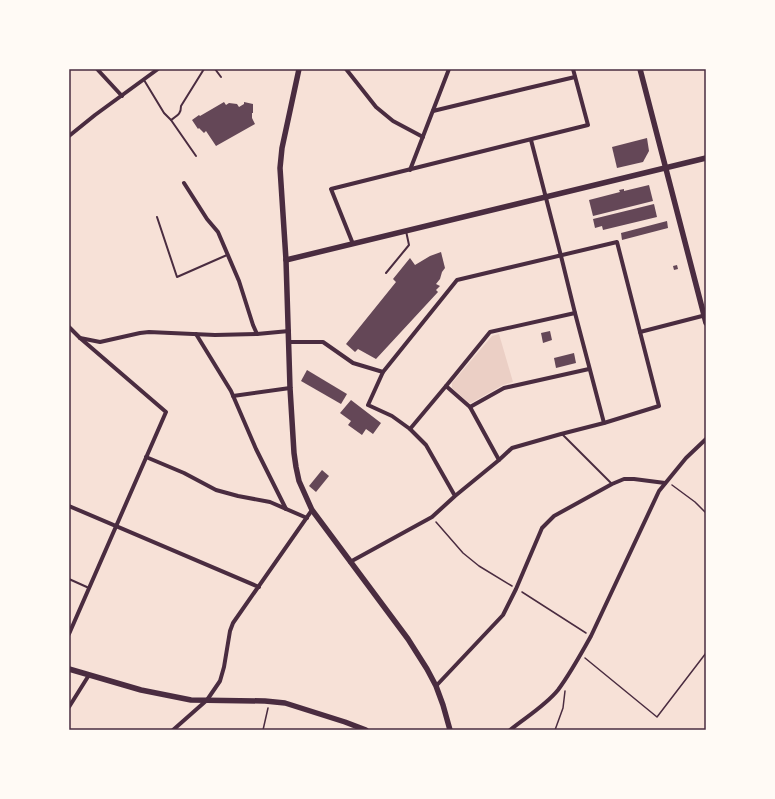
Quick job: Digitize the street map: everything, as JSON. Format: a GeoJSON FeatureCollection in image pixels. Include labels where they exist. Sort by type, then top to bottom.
{"type":"FeatureCollection","features":[{"type":"Feature","properties":{"kind":"street"},"geometry":{"type":"LineString","coordinates":[[97,69],[122,96]]}},
{"type":"Feature","properties":{"kind":"street"},"geometry":{"type":"LineString","coordinates":[[69,136],[158,69]]}},
{"type":"Feature","properties":{"kind":"street"},"geometry":{"type":"LineString","coordinates":[[299,69],[282,148],[280,168],[286,260],[290,388],[294,453],[299,481],[312,510],[408,639],[427,668],[436,686],[450,730]]}},
{"type":"Feature","properties":{"kind":"street"},"geometry":{"type":"LineString","coordinates":[[346,69],[376,107],[393,121],[423,137]]}},
{"type":"Feature","properties":{"kind":"street"},"geometry":{"type":"LineString","coordinates":[[410,170],[449,69]]}},
{"type":"Feature","properties":{"kind":"street"},"geometry":{"type":"LineString","coordinates":[[353,244],[331,188],[588,126],[572,69]]}},
{"type":"Feature","properties":{"kind":"street"},"geometry":{"type":"LineString","coordinates":[[640,69],[706,323]]}},
{"type":"Feature","properties":{"kind":"street"},"geometry":{"type":"LineString","coordinates":[[433,112],[575,78]]}},
{"type":"Feature","properties":{"kind":"street"},"geometry":{"type":"LineString","coordinates":[[531,140],[604,423]]}},
{"type":"Feature","properties":{"kind":"street"},"geometry":{"type":"LineString","coordinates":[[286,260],[706,158]]}},
{"type":"Feature","properties":{"kind":"street"},"geometry":{"type":"LineString","coordinates":[[184,183],[207,219],[218,232],[239,281],[257,334]]}},
{"type":"Feature","properties":{"kind":"street"},"geometry":{"type":"LineString","coordinates":[[350,562],[432,517],[512,448],[604,423],[658,406],[617,242],[457,280],[383,372],[368,405],[392,416],[410,429],[426,445],[455,496]]}},
{"type":"Feature","properties":{"kind":"street"},"geometry":{"type":"LineString","coordinates":[[410,429],[490,332],[575,313]]}},
{"type":"Feature","properties":{"kind":"street"},"geometry":{"type":"LineString","coordinates":[[640,332],[705,316]]}},
{"type":"Feature","properties":{"kind":"street"},"geometry":{"type":"LineString","coordinates":[[69,327],[166,412],[69,634]]}},
{"type":"Feature","properties":{"kind":"street"},"geometry":{"type":"LineString","coordinates":[[80,338],[100,342],[149,332],[215,335],[257,334],[289,331]]}},
{"type":"Feature","properties":{"kind":"street"},"geometry":{"type":"LineString","coordinates":[[196,334],[233,396],[256,449],[286,509]]}},
{"type":"Feature","properties":{"kind":"street"},"geometry":{"type":"LineString","coordinates":[[289,342],[323,342],[353,363],[383,372]]}},
{"type":"Feature","properties":{"kind":"street"},"geometry":{"type":"LineString","coordinates":[[470,407],[504,388],[589,369]]}},
{"type":"Feature","properties":{"kind":"street"},"geometry":{"type":"LineString","coordinates":[[446,386],[470,407],[499,460]]}},
{"type":"Feature","properties":{"kind":"street"},"geometry":{"type":"LineString","coordinates":[[233,396],[290,388]]}},
{"type":"Feature","properties":{"kind":"street"},"geometry":{"type":"LineString","coordinates":[[510,730],[542,705],[558,690],[581,655],[591,636],[664,483],[686,458],[706,439]]}},
{"type":"Feature","properties":{"kind":"street"},"geometry":{"type":"LineString","coordinates":[[146,457],[184,473],[216,490],[270,502],[307,518]]}},
{"type":"Feature","properties":{"kind":"street"},"geometry":{"type":"LineString","coordinates":[[436,686],[503,615],[516,589],[542,528],[554,516],[624,479],[664,483]]}},
{"type":"Feature","properties":{"kind":"street"},"geometry":{"type":"LineString","coordinates":[[69,506],[259,587]]}},
{"type":"Feature","properties":{"kind":"street"},"geometry":{"type":"LineString","coordinates":[[173,730],[207,700],[220,681],[233,623],[312,510]]}},
{"type":"Feature","properties":{"kind":"street"},"geometry":{"type":"LineString","coordinates":[[69,669],[141,690],[191,700],[269,701],[284,703],[352,724],[366,730]]}},
{"type":"Feature","properties":{"kind":"street"},"geometry":{"type":"LineString","coordinates":[[69,707],[89,675]]}},
{"type":"Feature","properties":{"kind":"lane"},"geometry":{"type":"LineString","coordinates":[[171,120],[181,111],[181,106],[204,69]]}},
{"type":"Feature","properties":{"kind":"lane"},"geometry":{"type":"LineString","coordinates":[[216,69],[221,77]]}},
{"type":"Feature","properties":{"kind":"lane"},"geometry":{"type":"LineString","coordinates":[[144,80],[164,112],[196,156]]}},
{"type":"Feature","properties":{"kind":"lane"},"geometry":{"type":"LineString","coordinates":[[157,217],[177,277],[228,254]]}},
{"type":"Feature","properties":{"kind":"lane"},"geometry":{"type":"LineString","coordinates":[[386,273],[409,245],[406,231]]}},
{"type":"Feature","properties":{"kind":"lane"},"geometry":{"type":"LineString","coordinates":[[561,434],[612,484]]}},
{"type":"Feature","properties":{"kind":"lane"},"geometry":{"type":"LineString","coordinates":[[69,579],[89,588]]}},
{"type":"Feature","properties":{"kind":"path"},"geometry":{"type":"LineString","coordinates":[[664,483],[672,485],[695,502],[706,513]]}},
{"type":"Feature","properties":{"kind":"path"},"geometry":{"type":"LineString","coordinates":[[432,517],[462,553],[479,566],[591,636]]}},
{"type":"Feature","properties":{"kind":"path"},"geometry":{"type":"LineString","coordinates":[[581,655],[658,717],[706,653]]}},
{"type":"Feature","properties":{"kind":"path"},"geometry":{"type":"LineString","coordinates":[[555,730],[563,708],[565,690],[563,682]]}},
{"type":"Feature","properties":{"kind":"path"},"geometry":{"type":"LineString","coordinates":[[263,730],[269,701]]}},
{"type":"Feature","properties":{"kind":"shaded area"},"geometry":{"type":"Polygon","coordinates":[[[499,334],[513,382],[503,385],[469,403],[452,388],[452,383],[492,336],[499,334]]]}},
{"type":"Feature","properties":{"kind":"building"},"geometry":{"type":"Polygon","coordinates":[[[224,102],[226,105],[229,103],[237,104],[239,107],[244,104],[244,102],[253,104],[252,118],[255,124],[216,146],[206,131],[204,133],[199,128],[198,129],[192,120],[224,102]]]}},
{"type":"Feature","properties":{"kind":"building"},"geometry":{"type":"Polygon","coordinates":[[[647,138],[649,151],[643,162],[617,168],[612,147],[647,138]]]}},
{"type":"Feature","properties":{"kind":"building"},"geometry":{"type":"Polygon","coordinates":[[[649,185],[653,201],[593,216],[589,200],[620,192],[619,190],[624,189],[624,191],[649,185]]]}},
{"type":"Feature","properties":{"kind":"building"},"geometry":{"type":"Polygon","coordinates":[[[654,204],[657,217],[603,230],[602,226],[595,228],[593,219],[654,204]]]}},
{"type":"Feature","properties":{"kind":"building"},"geometry":{"type":"Polygon","coordinates":[[[667,221],[668,228],[622,240],[621,233],[667,221]]]}},
{"type":"Feature","properties":{"kind":"building"},"geometry":{"type":"Polygon","coordinates":[[[441,252],[445,268],[436,284],[440,286],[436,290],[438,292],[376,359],[358,349],[355,352],[346,344],[396,282],[393,279],[410,258],[415,265],[430,256],[441,252]]]}},
{"type":"Feature","properties":{"kind":"building"},"geometry":{"type":"Polygon","coordinates":[[[677,265],[678,269],[674,270],[673,266],[677,265]]]}},
{"type":"Feature","properties":{"kind":"building"},"geometry":{"type":"Polygon","coordinates":[[[550,331],[552,340],[543,343],[541,333],[550,331]]]}},
{"type":"Feature","properties":{"kind":"building"},"geometry":{"type":"Polygon","coordinates":[[[574,353],[576,363],[556,368],[554,358],[574,353]]]}},
{"type":"Feature","properties":{"kind":"building"},"geometry":{"type":"Polygon","coordinates":[[[307,370],[347,394],[341,404],[301,381],[307,370]]]}},
{"type":"Feature","properties":{"kind":"building"},"geometry":{"type":"Polygon","coordinates":[[[351,400],[381,423],[373,434],[366,429],[362,435],[348,425],[351,421],[340,413],[351,400]]]}},
{"type":"Feature","properties":{"kind":"building"},"geometry":{"type":"Polygon","coordinates":[[[322,470],[329,476],[316,492],[309,486],[322,470]]]}}]}
